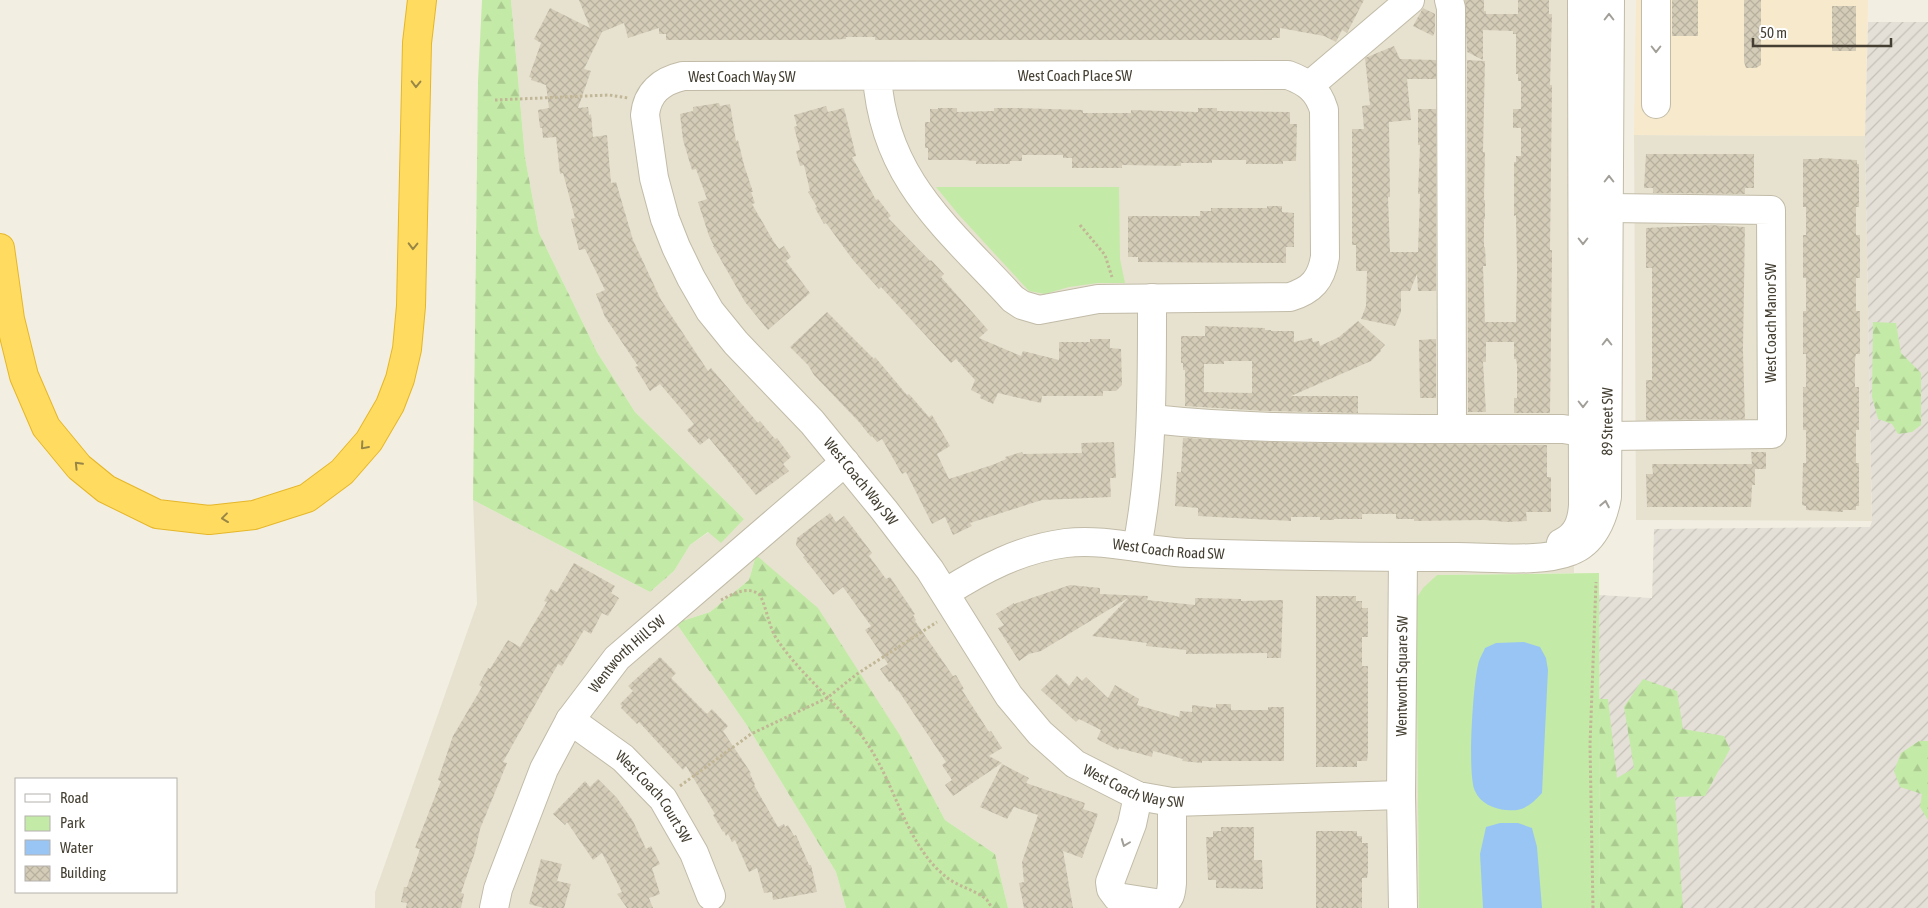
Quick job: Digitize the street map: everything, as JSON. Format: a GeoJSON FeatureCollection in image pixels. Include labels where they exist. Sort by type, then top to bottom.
{"type":"FeatureCollection","features":[{"type":"Feature","properties":{"kind":"highway"},"geometry":{"type":"LineString","coordinates":[[407,0],[417,43]]}},
{"type":"Feature","properties":{"kind":"highway"},"geometry":{"type":"LineString","coordinates":[[0,248],[10,319],[24,376],[46,427],[79,467],[106,489],[157,514],[209,520],[254,515],[307,498],[342,472],[369,441],[390,405],[400,379],[407,349],[411,306],[417,43],[422,0]]}},
{"type":"Feature","properties":{"kind":"street"},"geometry":{"type":"LineString","coordinates":[[877,76],[881,107],[891,144],[916,192],[932,212],[1013,299],[1022,305],[1039,310],[1098,299],[1290,297],[1305,292],[1315,282],[1323,268],[1325,257],[1324,110],[1321,99],[1310,85],[1410,0]]}},
{"type":"Feature","properties":{"kind":"street"},"geometry":{"type":"LineString","coordinates":[[1449,0],[1451,8],[1452,429]]}},
{"type":"Feature","properties":{"kind":"street","name":"89 Street SW"},"geometry":{"type":"LineString","coordinates":[[1403,557],[1517,558],[1592,536],[1605,508],[1608,476],[1595,434],[1595,290],[1582,110],[1582,0]]}},
{"type":"Feature","properties":{"kind":"street","name":"89 Street SW"},"geometry":{"type":"LineString","coordinates":[[1595,290],[1608,208],[1610,0]]}},
{"type":"Feature","properties":{"kind":"street"},"geometry":{"type":"LineString","coordinates":[[1656,0],[1656,104]]}},
{"type":"Feature","properties":{"kind":"street","name":"West Coach Way SW"},"geometry":{"type":"LineString","coordinates":[[877,76],[682,76],[670,79],[654,91],[646,107],[645,126],[654,178],[665,219],[676,247],[710,311],[736,343],[812,422],[845,462],[902,533],[944,606],[1009,696],[1040,733],[1075,764],[1138,796],[1172,802],[1401,795]]}},
{"type":"Feature","properties":{"kind":"street","name":"West Coach Place SW"},"geometry":{"type":"LineString","coordinates":[[877,76],[1288,76],[1310,85]]}},
{"type":"Feature","properties":{"kind":"street"},"geometry":{"type":"LineString","coordinates":[[1582,110],[1609,110]]}},
{"type":"Feature","properties":{"kind":"street","name":"West Coach Manor SW"},"geometry":{"type":"LineString","coordinates":[[1595,434],[1772,434],[1771,210],[1608,208]]}},
{"type":"Feature","properties":{"kind":"street"},"geometry":{"type":"LineString","coordinates":[[1137,547],[1148,477],[1152,419],[1152,298]]}},
{"type":"Feature","properties":{"kind":"street"},"geometry":{"type":"LineString","coordinates":[[1152,419],[1282,428],[1563,429],[1595,434]]}},
{"type":"Feature","properties":{"kind":"street","name":"Wentworth Hill SW"},"geometry":{"type":"LineString","coordinates":[[494,908],[498,889],[544,769],[570,720],[616,658],[845,462]]}},
{"type":"Feature","properties":{"kind":"street","name":"West Coach Road SW"},"geometry":{"type":"LineString","coordinates":[[944,606],[980,571],[1039,548],[1067,543],[1104,543],[1188,553],[1403,557]]}},
{"type":"Feature","properties":{"kind":"street","name":"Wentworth Square SW"},"geometry":{"type":"LineString","coordinates":[[1402,908],[1403,557]]}},
{"type":"Feature","properties":{"kind":"street","name":"West Coach Court SW"},"geometry":{"type":"LineString","coordinates":[[570,720],[623,758],[663,799],[694,853],[711,896]]}},
{"type":"Feature","properties":{"kind":"street"},"geometry":{"type":"LineString","coordinates":[[1138,796],[1129,832],[1110,882],[1110,889],[1117,897],[1162,904],[1168,900],[1172,884],[1170,842],[1172,802]]}},
{"type":"Feature","properties":{"kind":"path"},"geometry":{"type":"LineString","coordinates":[[495,100],[609,95],[648,101]]}},
{"type":"Feature","properties":{"kind":"path"},"geometry":{"type":"LineString","coordinates":[[1080,225],[1105,255],[1119,298]]}},
{"type":"Feature","properties":{"kind":"path"},"geometry":{"type":"LineString","coordinates":[[1593,908],[1590,744],[1596,582]]}},
{"type":"Feature","properties":{"kind":"path"},"geometry":{"type":"LineString","coordinates":[[716,602],[745,591],[758,593],[762,598],[770,626],[790,658],[854,726],[872,750],[914,836],[930,860],[946,877],[982,896],[992,908]]}},
{"type":"Feature","properties":{"kind":"path"},"geometry":{"type":"LineString","coordinates":[[663,799],[751,734],[827,698],[944,606]]}},
{"type":"Feature","properties":{"kind":"shaded area"},"geometry":{"type":"Polygon","coordinates":[[[511,0],[1570,0],[1574,573],[1437,575],[1416,599],[1419,908],[1008,908],[995,854],[945,820],[901,737],[756,555],[749,580],[710,612],[676,623],[748,727],[836,872],[846,908],[375,908],[375,892],[477,604],[473,500],[650,592],[674,571],[690,545],[709,532],[744,519],[635,412],[597,352],[539,233],[525,157],[511,0]]]}},
{"type":"Feature","properties":{"kind":"shaded area"},"geometry":{"type":"Polygon","coordinates":[[[1636,0],[1868,0],[1865,136],[1634,135],[1636,0]]]}},
{"type":"Feature","properties":{"kind":"shaded area"},"geometry":{"type":"Polygon","coordinates":[[[1868,22],[1928,22],[1928,908],[1600,908],[1599,595],[1652,598],[1654,529],[1870,527],[1872,521],[1865,136],[1868,22]]]}},
{"type":"Feature","properties":{"kind":"shaded area"},"geometry":{"type":"Polygon","coordinates":[[[1634,135],[1865,136],[1872,521],[1636,520],[1634,135]]]}},
{"type":"Feature","properties":{"kind":"green space"},"geometry":{"type":"Polygon","coordinates":[[[482,0],[511,0],[525,157],[539,233],[597,352],[635,412],[744,519],[721,543],[708,532],[690,545],[674,571],[650,592],[473,500],[478,81],[482,0]]]}},
{"type":"Feature","properties":{"kind":"green space"},"geometry":{"type":"Polygon","coordinates":[[[936,187],[1119,187],[1120,259],[1125,283],[1098,283],[1069,287],[1045,294],[1029,291],[959,215],[936,187]]]}},
{"type":"Feature","properties":{"kind":"green space"},"geometry":{"type":"Polygon","coordinates":[[[1873,322],[1896,323],[1901,353],[1921,373],[1921,425],[1912,432],[1898,434],[1892,424],[1878,419],[1872,397],[1873,322]]]}},
{"type":"Feature","properties":{"kind":"green space"},"geometry":{"type":"Polygon","coordinates":[[[756,555],[818,608],[901,737],[945,820],[995,854],[1008,908],[846,908],[836,872],[748,727],[676,623],[710,612],[749,580],[756,555]]]}},
{"type":"Feature","properties":{"kind":"green space"},"geometry":{"type":"Polygon","coordinates":[[[1599,573],[1600,908],[1419,908],[1416,599],[1423,588],[1437,575],[1599,573]]]}},
{"type":"Feature","properties":{"kind":"green space"},"geometry":{"type":"Polygon","coordinates":[[[1643,679],[1677,691],[1683,729],[1724,736],[1730,749],[1705,796],[1675,797],[1683,908],[1600,908],[1599,699],[1608,699],[1617,778],[1634,768],[1624,707],[1643,679]]]}},
{"type":"Feature","properties":{"kind":"green space"},"geometry":{"type":"Polygon","coordinates":[[[1919,741],[1928,741],[1928,820],[1920,807],[1922,794],[1900,787],[1894,771],[1901,753],[1919,741]]]}},
{"type":"Feature","properties":{"kind":"water"},"geometry":{"type":"Polygon","coordinates":[[[1524,642],[1540,647],[1546,658],[1548,670],[1542,793],[1522,809],[1506,810],[1488,805],[1480,799],[1475,791],[1471,767],[1474,691],[1479,663],[1485,648],[1496,643],[1524,642]]]}},
{"type":"Feature","properties":{"kind":"water"},"geometry":{"type":"Polygon","coordinates":[[[1500,823],[1518,823],[1532,828],[1537,847],[1542,908],[1483,908],[1480,854],[1486,827],[1500,823]]]}},
{"type":"Feature","properties":{"kind":"building"},"geometry":{"type":"Polygon","coordinates":[[[579,0],[1364,0],[1347,33],[1342,30],[1336,42],[1324,36],[1280,28],[1280,38],[1272,38],[1272,40],[875,40],[875,37],[846,37],[846,39],[826,40],[666,40],[666,34],[659,34],[659,28],[628,38],[624,23],[602,32],[584,69],[591,71],[578,108],[588,107],[589,115],[591,114],[593,137],[607,135],[611,183],[616,182],[633,240],[661,300],[708,371],[711,368],[758,423],[760,421],[775,439],[777,438],[791,457],[783,464],[789,471],[756,495],[709,438],[700,445],[687,430],[694,424],[660,384],[650,391],[635,367],[638,366],[605,317],[596,294],[605,290],[585,249],[579,250],[571,219],[575,218],[563,173],[560,174],[556,137],[543,138],[542,128],[540,128],[538,110],[549,108],[546,85],[531,80],[532,78],[529,77],[541,43],[534,39],[550,8],[590,28],[579,0]]]}},
{"type":"Feature","properties":{"kind":"building"},"geometry":{"type":"Polygon","coordinates":[[[1465,0],[1484,0],[1484,11],[1486,11],[1486,14],[1518,14],[1518,0],[1549,0],[1549,14],[1552,14],[1550,85],[1552,85],[1550,250],[1552,250],[1552,257],[1550,413],[1514,413],[1514,398],[1517,398],[1517,365],[1516,359],[1514,359],[1514,342],[1486,342],[1486,362],[1483,362],[1486,412],[1468,412],[1467,60],[1485,61],[1483,152],[1485,152],[1484,247],[1486,266],[1483,266],[1485,322],[1516,322],[1517,270],[1514,162],[1516,162],[1516,156],[1521,156],[1521,128],[1513,128],[1513,109],[1521,109],[1521,81],[1518,81],[1518,74],[1516,74],[1516,34],[1513,34],[1513,31],[1483,30],[1483,60],[1467,52],[1465,0]]]}},
{"type":"Feature","properties":{"kind":"building"},"geometry":{"type":"Polygon","coordinates":[[[1672,0],[1698,0],[1698,36],[1672,36],[1672,0]]]}},
{"type":"Feature","properties":{"kind":"building"},"geometry":{"type":"Polygon","coordinates":[[[1744,0],[1761,0],[1761,65],[1756,68],[1746,68],[1744,62],[1744,0]]]}},
{"type":"Feature","properties":{"kind":"building"},"geometry":{"type":"Polygon","coordinates":[[[1832,6],[1856,6],[1856,51],[1832,51],[1832,6]]]}},
{"type":"Feature","properties":{"kind":"building"},"geometry":{"type":"Polygon","coordinates":[[[1423,8],[1435,14],[1435,31],[1433,36],[1413,26],[1423,8]]]}},
{"type":"Feature","properties":{"kind":"building"},"geometry":{"type":"Polygon","coordinates":[[[1394,46],[1400,59],[1436,60],[1436,79],[1407,79],[1411,120],[1389,122],[1390,197],[1388,197],[1390,252],[1418,252],[1420,145],[1418,145],[1418,109],[1436,109],[1436,291],[1418,291],[1417,274],[1410,291],[1401,291],[1401,312],[1395,326],[1361,319],[1366,306],[1367,271],[1356,271],[1356,245],[1352,245],[1352,129],[1364,129],[1362,106],[1370,105],[1365,58],[1394,46]]]}},
{"type":"Feature","properties":{"kind":"building"},"geometry":{"type":"Polygon","coordinates":[[[719,103],[720,106],[730,104],[736,141],[738,140],[753,192],[751,192],[755,203],[752,204],[779,249],[784,246],[791,257],[786,261],[810,293],[768,330],[745,302],[713,246],[698,202],[707,199],[696,169],[692,170],[683,140],[680,114],[693,111],[693,107],[719,103]]]}},
{"type":"Feature","properties":{"kind":"building"},"geometry":{"type":"Polygon","coordinates":[[[826,106],[828,112],[844,108],[856,156],[852,157],[876,200],[878,199],[891,216],[888,218],[944,274],[941,277],[988,330],[979,338],[1021,356],[1023,351],[1059,360],[1059,342],[1090,342],[1090,339],[1110,339],[1110,348],[1121,349],[1122,385],[1116,391],[1103,391],[1103,396],[1042,396],[1041,403],[998,393],[993,404],[980,398],[981,395],[971,390],[975,380],[956,359],[951,363],[881,287],[879,289],[853,260],[826,223],[824,224],[815,208],[817,207],[808,192],[810,191],[804,165],[800,166],[796,151],[800,150],[794,127],[797,126],[794,115],[826,106]]]}},
{"type":"Feature","properties":{"kind":"building"},"geometry":{"type":"Polygon","coordinates":[[[957,108],[957,112],[994,111],[994,108],[1016,108],[1083,110],[1083,113],[1131,113],[1131,110],[1198,112],[1198,108],[1217,108],[1217,111],[1290,112],[1290,124],[1297,124],[1296,161],[1283,161],[1283,164],[1246,164],[1246,160],[1212,160],[1212,163],[1181,163],[1181,166],[1122,165],[1122,168],[1072,168],[1072,158],[1063,158],[1063,155],[1022,155],[1022,161],[1010,161],[1010,164],[976,164],[976,161],[964,160],[928,160],[928,148],[925,148],[925,122],[930,122],[930,109],[957,108]]]}},
{"type":"Feature","properties":{"kind":"building"},"geometry":{"type":"Polygon","coordinates":[[[1646,154],[1754,154],[1754,188],[1745,188],[1745,194],[1653,193],[1653,188],[1644,188],[1646,154]]]}},
{"type":"Feature","properties":{"kind":"building"},"geometry":{"type":"Polygon","coordinates":[[[1803,159],[1857,160],[1857,164],[1859,164],[1859,207],[1856,207],[1856,235],[1860,235],[1860,278],[1856,278],[1856,311],[1860,311],[1860,354],[1856,354],[1855,359],[1855,387],[1859,387],[1859,430],[1856,430],[1856,463],[1859,463],[1859,506],[1856,506],[1856,510],[1843,510],[1843,512],[1806,510],[1806,506],[1802,505],[1803,463],[1806,463],[1806,430],[1803,430],[1803,387],[1806,387],[1806,354],[1803,354],[1803,311],[1806,311],[1806,278],[1803,278],[1803,235],[1806,235],[1806,207],[1803,207],[1803,159]]]}},
{"type":"Feature","properties":{"kind":"building"},"geometry":{"type":"Polygon","coordinates":[[[1267,206],[1282,206],[1282,212],[1294,213],[1294,247],[1286,247],[1286,263],[1138,262],[1138,257],[1128,257],[1128,216],[1200,216],[1200,211],[1211,211],[1211,208],[1267,208],[1267,206]]]}},
{"type":"Feature","properties":{"kind":"building"},"geometry":{"type":"Polygon","coordinates":[[[1712,225],[1745,227],[1743,350],[1745,419],[1646,420],[1646,380],[1652,380],[1652,268],[1646,268],[1646,228],[1712,225]]]}},
{"type":"Feature","properties":{"kind":"building"},"geometry":{"type":"Polygon","coordinates":[[[827,312],[874,359],[875,357],[907,395],[909,394],[929,417],[932,415],[950,446],[937,454],[949,479],[995,464],[1006,459],[1005,457],[1022,452],[1023,454],[1082,453],[1081,443],[1114,442],[1116,478],[1110,478],[1111,497],[1042,500],[970,523],[972,526],[953,535],[945,517],[932,524],[906,472],[902,474],[882,439],[877,442],[871,437],[790,347],[827,312]]]}},
{"type":"Feature","properties":{"kind":"building"},"geometry":{"type":"Polygon","coordinates":[[[1358,321],[1385,345],[1371,361],[1291,396],[1358,396],[1358,413],[1265,411],[1185,406],[1185,370],[1183,370],[1183,363],[1181,363],[1181,336],[1205,336],[1205,326],[1294,331],[1294,342],[1312,338],[1313,342],[1319,341],[1320,346],[1339,337],[1358,321]],[[1224,361],[1224,364],[1204,364],[1204,392],[1252,393],[1252,361],[1224,361]]]}},
{"type":"Feature","properties":{"kind":"building"},"geometry":{"type":"Polygon","coordinates":[[[1436,339],[1436,398],[1420,398],[1419,340],[1436,339]]]}},
{"type":"Feature","properties":{"kind":"building"},"geometry":{"type":"Polygon","coordinates":[[[1183,438],[1302,443],[1547,445],[1547,477],[1551,477],[1551,512],[1526,512],[1527,521],[1507,522],[1484,520],[1414,521],[1414,519],[1396,519],[1396,514],[1362,514],[1362,519],[1334,520],[1320,520],[1320,517],[1291,517],[1291,521],[1198,516],[1198,508],[1175,506],[1177,472],[1181,472],[1183,438]]]}},
{"type":"Feature","properties":{"kind":"building"},"geometry":{"type":"Polygon","coordinates":[[[1751,452],[1766,452],[1766,469],[1755,469],[1755,485],[1752,485],[1751,507],[1647,507],[1646,474],[1653,474],[1652,464],[1752,464],[1751,452]]]}},
{"type":"Feature","properties":{"kind":"building"},"geometry":{"type":"Polygon","coordinates":[[[830,513],[836,522],[844,516],[872,553],[869,556],[886,579],[890,577],[915,614],[913,615],[915,621],[953,676],[956,675],[964,689],[962,690],[989,732],[991,731],[1002,748],[989,756],[1002,763],[953,796],[945,785],[952,780],[942,765],[946,762],[898,690],[891,681],[889,682],[880,669],[888,664],[865,630],[871,626],[843,587],[833,595],[803,557],[805,556],[796,545],[797,538],[830,513]]]}},
{"type":"Feature","properties":{"kind":"building"},"geometry":{"type":"Polygon","coordinates":[[[574,563],[615,586],[611,593],[619,598],[608,616],[602,613],[591,634],[584,630],[562,666],[558,664],[503,762],[507,763],[480,829],[475,852],[461,893],[464,894],[461,908],[406,908],[407,903],[401,902],[404,887],[407,887],[420,849],[415,848],[441,781],[438,780],[453,736],[482,687],[479,685],[488,668],[490,669],[508,640],[520,647],[547,602],[544,601],[551,589],[557,592],[574,563]]]}},
{"type":"Feature","properties":{"kind":"building"},"geometry":{"type":"Polygon","coordinates":[[[1070,585],[1100,588],[1100,594],[1148,596],[1147,600],[1195,605],[1195,598],[1241,599],[1241,601],[1283,600],[1281,658],[1267,658],[1267,653],[1186,654],[1186,650],[1146,646],[1147,643],[1092,636],[1128,598],[1041,651],[1029,654],[1019,661],[998,628],[1004,625],[996,614],[1014,603],[1070,585]]]}},
{"type":"Feature","properties":{"kind":"building"},"geometry":{"type":"Polygon","coordinates":[[[1316,596],[1356,596],[1356,601],[1362,601],[1362,608],[1368,608],[1368,637],[1362,637],[1362,666],[1368,666],[1368,753],[1367,761],[1357,761],[1357,767],[1316,767],[1316,596]]]}},
{"type":"Feature","properties":{"kind":"building"},"geometry":{"type":"Polygon","coordinates":[[[660,657],[676,673],[671,678],[707,714],[712,709],[728,726],[723,731],[751,773],[754,785],[778,827],[784,824],[785,827],[788,825],[794,836],[796,835],[809,865],[811,865],[817,892],[773,900],[772,892],[764,893],[757,868],[749,872],[735,840],[732,842],[728,834],[726,836],[723,832],[713,815],[715,814],[686,766],[683,770],[639,722],[637,724],[621,708],[620,704],[633,691],[628,686],[660,657]]]}},
{"type":"Feature","properties":{"kind":"building"},"geometry":{"type":"Polygon","coordinates":[[[1057,674],[1069,686],[1077,676],[1082,681],[1086,677],[1108,698],[1115,685],[1139,699],[1137,705],[1179,717],[1180,711],[1192,712],[1192,705],[1216,708],[1216,704],[1231,704],[1231,710],[1268,710],[1268,707],[1284,707],[1284,761],[1202,761],[1202,763],[1182,761],[1183,759],[1153,751],[1152,757],[1119,748],[1118,750],[1097,739],[1101,730],[1079,719],[1076,722],[1041,690],[1057,674]]]}},
{"type":"Feature","properties":{"kind":"building"},"geometry":{"type":"Polygon","coordinates":[[[1002,764],[1029,778],[1026,783],[1085,803],[1083,809],[1098,814],[1082,858],[1063,851],[1073,908],[1024,908],[1019,883],[1024,882],[1022,862],[1038,815],[1014,807],[1007,819],[980,807],[1002,764]]]}},
{"type":"Feature","properties":{"kind":"building"},"geometry":{"type":"Polygon","coordinates":[[[598,779],[617,798],[633,821],[646,849],[651,846],[660,864],[652,868],[660,894],[649,898],[653,908],[627,908],[617,894],[622,892],[602,853],[593,860],[567,822],[565,825],[553,814],[585,781],[590,787],[598,779]]]}},
{"type":"Feature","properties":{"kind":"building"},"geometry":{"type":"Polygon","coordinates":[[[1221,827],[1254,827],[1254,860],[1262,860],[1263,889],[1216,888],[1216,880],[1208,880],[1206,837],[1213,837],[1213,831],[1221,831],[1221,827]]]}},
{"type":"Feature","properties":{"kind":"building"},"geometry":{"type":"Polygon","coordinates":[[[1316,831],[1357,831],[1357,836],[1362,836],[1362,843],[1368,843],[1367,878],[1362,878],[1362,908],[1316,908],[1316,831]]]}},
{"type":"Feature","properties":{"kind":"building"},"geometry":{"type":"Polygon","coordinates":[[[541,859],[562,864],[557,881],[571,884],[564,908],[544,908],[529,904],[541,859]]]}}]}
